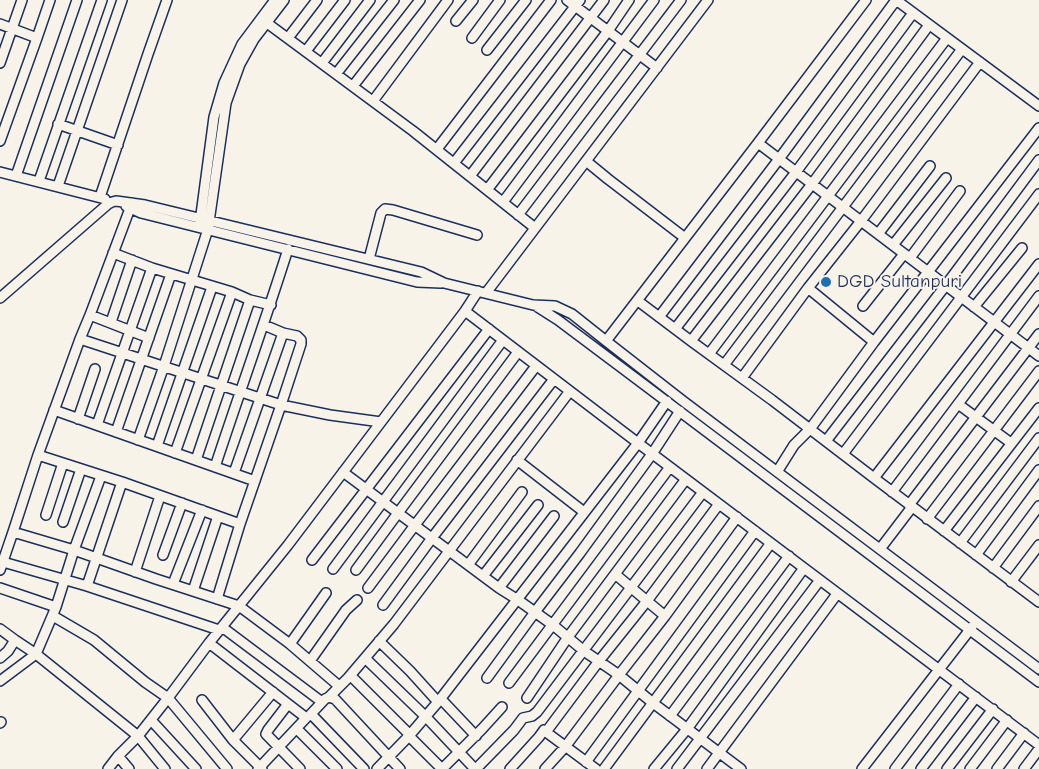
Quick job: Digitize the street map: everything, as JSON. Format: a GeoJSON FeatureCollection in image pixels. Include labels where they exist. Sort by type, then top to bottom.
{"type":"FeatureCollection","features":[{"type":"Feature","properties":{"kind":"street"},"geometry":{"type":"LineString","coordinates":[[0,63],[22,0]]}},
{"type":"Feature","properties":{"kind":"street"},"geometry":{"type":"LineString","coordinates":[[0,141],[50,0]]}},
{"type":"Feature","properties":{"kind":"street"},"geometry":{"type":"LineString","coordinates":[[16,176],[77,0]]}},
{"type":"Feature","properties":{"kind":"street"},"geometry":{"type":"LineString","coordinates":[[39,181],[102,0]]}},
{"type":"Feature","properties":{"kind":"street"},"geometry":{"type":"LineString","coordinates":[[58,186],[122,0]]}},
{"type":"Feature","properties":{"kind":"street"},"geometry":{"type":"LineString","coordinates":[[100,197],[167,0]]}},
{"type":"Feature","properties":{"kind":"street"},"geometry":{"type":"LineString","coordinates":[[204,224],[214,117],[224,83],[242,44],[275,0]]}},
{"type":"Feature","properties":{"kind":"street"},"geometry":{"type":"LineString","coordinates":[[138,440],[192,281],[226,103],[240,64],[254,38],[284,0]]}},
{"type":"Feature","properties":{"kind":"street"},"geometry":{"type":"LineString","coordinates":[[288,38],[317,0]]}},
{"type":"Feature","properties":{"kind":"street"},"geometry":{"type":"LineString","coordinates":[[306,51],[345,0]]}},
{"type":"Feature","properties":{"kind":"street"},"geometry":{"type":"LineString","coordinates":[[322,63],[370,0]]}},
{"type":"Feature","properties":{"kind":"street"},"geometry":{"type":"LineString","coordinates":[[336,74],[394,0]]}},
{"type":"Feature","properties":{"kind":"street"},"geometry":{"type":"LineString","coordinates":[[353,86],[420,0]]}},
{"type":"Feature","properties":{"kind":"street"},"geometry":{"type":"LineString","coordinates":[[373,101],[448,0]]}},
{"type":"Feature","properties":{"kind":"street"},"geometry":{"type":"LineString","coordinates":[[456,21],[473,0]]}},
{"type":"Feature","properties":{"kind":"street"},"geometry":{"type":"LineString","coordinates":[[472,38],[500,0]]}},
{"type":"Feature","properties":{"kind":"street"},"geometry":{"type":"LineString","coordinates":[[487,50],[526,0]]}},
{"type":"Feature","properties":{"kind":"street"},"geometry":{"type":"LineString","coordinates":[[437,150],[551,0]]}},
{"type":"Feature","properties":{"kind":"street"},"geometry":{"type":"LineString","coordinates":[[567,0],[578,3],[591,18],[657,68]]}},
{"type":"Feature","properties":{"kind":"street"},"geometry":{"type":"LineString","coordinates":[[470,176],[604,0]]}},
{"type":"Feature","properties":{"kind":"street"},"geometry":{"type":"LineString","coordinates":[[487,190],[630,0]]}},
{"type":"Feature","properties":{"kind":"street"},"geometry":{"type":"LineString","coordinates":[[503,202],[654,0]]}},
{"type":"Feature","properties":{"kind":"street"},"geometry":{"type":"LineString","coordinates":[[518,214],[682,0]]}},
{"type":"Feature","properties":{"kind":"street"},"geometry":{"type":"LineString","coordinates":[[108,769],[151,720],[209,643],[288,545],[465,311],[536,228],[708,0]]}},
{"type":"Feature","properties":{"kind":"street"},"geometry":{"type":"LineString","coordinates":[[606,341],[866,0]]}},
{"type":"Feature","properties":{"kind":"street"},"geometry":{"type":"LineString","coordinates":[[659,317],[779,159],[896,0],[1039,106]]}},
{"type":"Feature","properties":{"kind":"street"},"geometry":{"type":"LineString","coordinates":[[454,163],[578,3]]}},
{"type":"Feature","properties":{"kind":"street"},"geometry":{"type":"LineString","coordinates":[[675,330],[796,172],[913,13]]}},
{"type":"Feature","properties":{"kind":"street"},"geometry":{"type":"LineString","coordinates":[[266,23],[373,101],[536,228]]}},
{"type":"Feature","properties":{"kind":"street"},"geometry":{"type":"LineString","coordinates":[[0,24],[37,38]]}},
{"type":"Feature","properties":{"kind":"street"},"geometry":{"type":"LineString","coordinates":[[691,342],[812,184],[929,24]]}},
{"type":"Feature","properties":{"kind":"street"},"geometry":{"type":"LineString","coordinates":[[709,354],[947,38]]}},
{"type":"Feature","properties":{"kind":"street"},"geometry":{"type":"LineString","coordinates":[[724,365],[962,49]]}},
{"type":"Feature","properties":{"kind":"street"},"geometry":{"type":"LineString","coordinates":[[742,378],[980,62]]}},
{"type":"Feature","properties":{"kind":"street"},"geometry":{"type":"LineString","coordinates":[[58,124],[118,145]]}},
{"type":"Feature","properties":{"kind":"street"},"geometry":{"type":"LineString","coordinates":[[777,472],[794,445],[810,429],[874,342],[1039,128]]}},
{"type":"Feature","properties":{"kind":"street"},"geometry":{"type":"LineString","coordinates":[[758,143],[1039,356]]}},
{"type":"Feature","properties":{"kind":"street"},"geometry":{"type":"LineString","coordinates":[[826,441],[1039,160]]}},
{"type":"Feature","properties":{"kind":"street"},"geometry":{"type":"LineString","coordinates":[[586,161],[685,238]]}},
{"type":"Feature","properties":{"kind":"street"},"geometry":{"type":"LineString","coordinates":[[878,234],[930,166]]}},
{"type":"Feature","properties":{"kind":"street"},"geometry":{"type":"LineString","coordinates":[[0,172],[131,206],[141,213],[204,224],[369,259],[421,272],[444,283]]}},
{"type":"Feature","properties":{"kind":"street"},"geometry":{"type":"LineString","coordinates":[[893,245],[946,178]]}},
{"type":"Feature","properties":{"kind":"street"},"geometry":{"type":"LineString","coordinates":[[863,306],[960,191]]}},
{"type":"Feature","properties":{"kind":"street"},"geometry":{"type":"LineString","coordinates":[[843,454],[1039,194]]}},
{"type":"Feature","properties":{"kind":"street"},"geometry":{"type":"LineString","coordinates":[[0,298],[114,202]]}},
{"type":"Feature","properties":{"kind":"street"},"geometry":{"type":"LineString","coordinates":[[131,206],[54,410],[1,566],[87,586],[221,628],[325,699],[335,699],[400,769]]}},
{"type":"Feature","properties":{"kind":"street"},"geometry":{"type":"LineString","coordinates":[[369,259],[381,213],[385,209],[477,235]]}},
{"type":"Feature","properties":{"kind":"street"},"geometry":{"type":"LineString","coordinates":[[204,224],[288,250],[417,282],[444,283],[533,305],[555,306],[572,314],[777,472],[1039,669]]}},
{"type":"Feature","properties":{"kind":"street"},"geometry":{"type":"LineString","coordinates":[[974,307],[1022,248]]}},
{"type":"Feature","properties":{"kind":"street"},"geometry":{"type":"LineString","coordinates":[[215,467],[288,250]]}},
{"type":"Feature","properties":{"kind":"street"},"geometry":{"type":"LineString","coordinates":[[113,253],[152,268],[271,305]]}},
{"type":"Feature","properties":{"kind":"street"},"geometry":{"type":"LineString","coordinates":[[111,322],[132,260]]}},
{"type":"Feature","properties":{"kind":"street"},"geometry":{"type":"LineString","coordinates":[[874,478],[1039,264]]}},
{"type":"Feature","properties":{"kind":"street"},"geometry":{"type":"LineString","coordinates":[[97,425],[152,268]]}},
{"type":"Feature","properties":{"kind":"street"},"geometry":{"type":"LineString","coordinates":[[116,432],[171,274]]}},
{"type":"Feature","properties":{"kind":"street"},"geometry":{"type":"LineString","coordinates":[[157,446],[212,286]]}},
{"type":"Feature","properties":{"kind":"street"},"geometry":{"type":"LineString","coordinates":[[808,288],[874,342]]}},
{"type":"Feature","properties":{"kind":"street"},"geometry":{"type":"LineString","coordinates":[[175,453],[232,292]]}},
{"type":"Feature","properties":{"kind":"street"},"geometry":{"type":"LineString","coordinates":[[892,492],[1039,296]]}},
{"type":"Feature","properties":{"kind":"street"},"geometry":{"type":"LineString","coordinates":[[196,460],[250,300]]}},
{"type":"Feature","properties":{"kind":"street"},"geometry":{"type":"LineString","coordinates":[[638,301],[1039,602]]}},
{"type":"Feature","properties":{"kind":"street"},"geometry":{"type":"LineString","coordinates":[[533,305],[558,320],[667,401],[1039,682]]}},
{"type":"Feature","properties":{"kind":"street"},"geometry":{"type":"LineString","coordinates":[[465,311],[1039,745]]}},
{"type":"Feature","properties":{"kind":"street"},"geometry":{"type":"LineString","coordinates":[[90,315],[149,338]]}},
{"type":"Feature","properties":{"kind":"street"},"geometry":{"type":"LineString","coordinates":[[217,599],[223,574],[301,344],[301,340],[297,336],[283,333],[264,325]]}},
{"type":"Feature","properties":{"kind":"street"},"geometry":{"type":"LineString","coordinates":[[312,560],[488,329]]}},
{"type":"Feature","properties":{"kind":"street"},"geometry":{"type":"LineString","coordinates":[[234,473],[283,333]]}},
{"type":"Feature","properties":{"kind":"street"},"geometry":{"type":"LineString","coordinates":[[880,549],[1039,334]]}},
{"type":"Feature","properties":{"kind":"street"},"geometry":{"type":"LineString","coordinates":[[80,339],[282,404],[330,415],[381,422]]}},
{"type":"Feature","properties":{"kind":"street"},"geometry":{"type":"LineString","coordinates":[[333,569],[503,340]]}},
{"type":"Feature","properties":{"kind":"street"},"geometry":{"type":"LineString","coordinates":[[356,570],[518,352]]}},
{"type":"Feature","properties":{"kind":"street"},"geometry":{"type":"LineString","coordinates":[[368,588],[536,366]]}},
{"type":"Feature","properties":{"kind":"street"},"geometry":{"type":"LineString","coordinates":[[78,419],[95,369]]}},
{"type":"Feature","properties":{"kind":"street"},"geometry":{"type":"LineString","coordinates":[[927,519],[1039,371]]}},
{"type":"Feature","properties":{"kind":"street"},"geometry":{"type":"LineString","coordinates":[[383,604],[554,379]]}},
{"type":"Feature","properties":{"kind":"street"},"geometry":{"type":"LineString","coordinates":[[202,700],[233,740],[260,768],[309,715],[351,676],[380,641],[570,391]]}},
{"type":"Feature","properties":{"kind":"street"},"geometry":{"type":"LineString","coordinates":[[377,769],[440,701],[638,443],[667,401]]}},
{"type":"Feature","properties":{"kind":"street"},"geometry":{"type":"LineString","coordinates":[[958,404],[1011,444]]}},
{"type":"Feature","properties":{"kind":"street"},"geometry":{"type":"LineString","coordinates":[[944,531],[1039,408]]}},
{"type":"Feature","properties":{"kind":"street"},"geometry":{"type":"LineString","coordinates":[[54,410],[256,481]]}},
{"type":"Feature","properties":{"kind":"street"},"geometry":{"type":"LineString","coordinates":[[487,678],[580,554],[680,412]]}},
{"type":"Feature","properties":{"kind":"street"},"geometry":{"type":"LineString","coordinates":[[960,543],[1039,438]]}},
{"type":"Feature","properties":{"kind":"street"},"geometry":{"type":"LineString","coordinates":[[38,455],[122,482],[240,524]]}},
{"type":"Feature","properties":{"kind":"street"},"geometry":{"type":"LineString","coordinates":[[517,460],[584,512]]}},
{"type":"Feature","properties":{"kind":"street"},"geometry":{"type":"LineString","coordinates":[[46,515],[63,463]]}},
{"type":"Feature","properties":{"kind":"street"},"geometry":{"type":"LineString","coordinates":[[509,683],[670,467]]}},
{"type":"Feature","properties":{"kind":"street"},"geometry":{"type":"LineString","coordinates":[[63,522],[82,469]]}},
{"type":"Feature","properties":{"kind":"street"},"geometry":{"type":"LineString","coordinates":[[976,555],[1039,470]]}},
{"type":"Feature","properties":{"kind":"street"},"geometry":{"type":"LineString","coordinates":[[343,472],[499,588],[553,625],[619,675],[653,704],[741,769]]}},
{"type":"Feature","properties":{"kind":"street"},"geometry":{"type":"LineString","coordinates":[[0,681],[36,654],[54,611],[101,476]]}},
{"type":"Feature","properties":{"kind":"street"},"geometry":{"type":"LineString","coordinates":[[527,698],[568,637],[686,479]]}},
{"type":"Feature","properties":{"kind":"street"},"geometry":{"type":"LineString","coordinates":[[87,586],[122,482]]}},
{"type":"Feature","properties":{"kind":"street"},"geometry":{"type":"LineString","coordinates":[[468,565],[522,492]]}},
{"type":"Feature","properties":{"kind":"street"},"geometry":{"type":"LineString","coordinates":[[365,658],[426,717],[475,769],[514,730],[523,718],[532,716],[537,712],[703,492]]}},
{"type":"Feature","properties":{"kind":"street"},"geometry":{"type":"LineString","coordinates":[[135,572],[160,496]]}},
{"type":"Feature","properties":{"kind":"street"},"geometry":{"type":"LineString","coordinates":[[163,555],[182,503]]}},
{"type":"Feature","properties":{"kind":"street"},"geometry":{"type":"LineString","coordinates":[[510,769],[545,731],[720,504]]}},
{"type":"Feature","properties":{"kind":"street"},"geometry":{"type":"LineString","coordinates":[[483,576],[538,505]]}},
{"type":"Feature","properties":{"kind":"street"},"geometry":{"type":"LineString","coordinates":[[993,568],[1039,506]]}},
{"type":"Feature","properties":{"kind":"street"},"geometry":{"type":"LineString","coordinates":[[172,584],[202,510]]}},
{"type":"Feature","properties":{"kind":"street"},"geometry":{"type":"LineString","coordinates":[[193,591],[218,516]]}},
{"type":"Feature","properties":{"kind":"street"},"geometry":{"type":"LineString","coordinates":[[499,588],[554,516]]}},
{"type":"Feature","properties":{"kind":"street"},"geometry":{"type":"LineString","coordinates":[[545,769],[565,747],[665,616],[737,517]]}},
{"type":"Feature","properties":{"kind":"street"},"geometry":{"type":"LineString","coordinates":[[532,716],[545,731],[588,766],[637,691],[755,531]]}},
{"type":"Feature","properties":{"kind":"street"},"geometry":{"type":"LineString","coordinates":[[14,532],[74,550],[239,606],[290,644],[340,686]]}},
{"type":"Feature","properties":{"kind":"street"},"geometry":{"type":"LineString","coordinates":[[604,769],[771,543]]}},
{"type":"Feature","properties":{"kind":"street"},"geometry":{"type":"LineString","coordinates":[[1011,582],[1039,545]]}},
{"type":"Feature","properties":{"kind":"street"},"geometry":{"type":"LineString","coordinates":[[670,716],[789,556]]}},
{"type":"Feature","properties":{"kind":"street"},"geometry":{"type":"LineString","coordinates":[[654,769],[687,729],[804,568]]}},
{"type":"Feature","properties":{"kind":"street"},"geometry":{"type":"LineString","coordinates":[[616,574],[665,616]]}},
{"type":"Feature","properties":{"kind":"street"},"geometry":{"type":"LineString","coordinates":[[677,769],[820,580]]}},
{"type":"Feature","properties":{"kind":"street"},"geometry":{"type":"LineString","coordinates":[[0,588],[54,611],[168,698],[227,769]]}},
{"type":"Feature","properties":{"kind":"street"},"geometry":{"type":"LineString","coordinates":[[290,644],[326,593]]}},
{"type":"Feature","properties":{"kind":"street"},"geometry":{"type":"LineString","coordinates":[[707,769],[837,594]]}},
{"type":"Feature","properties":{"kind":"street"},"geometry":{"type":"LineString","coordinates":[[310,661],[346,610],[357,600]]}},
{"type":"Feature","properties":{"kind":"street"},"geometry":{"type":"LineString","coordinates":[[862,769],[976,622]]}},
{"type":"Feature","properties":{"kind":"street"},"geometry":{"type":"LineString","coordinates":[[0,629],[36,654],[138,736],[165,769]]}},
{"type":"Feature","properties":{"kind":"street"},"geometry":{"type":"LineString","coordinates":[[0,658],[8,651],[15,640]]}},
{"type":"Feature","properties":{"kind":"street"},"geometry":{"type":"LineString","coordinates":[[380,641],[476,736]]}},
{"type":"Feature","properties":{"kind":"street"},"geometry":{"type":"LineString","coordinates":[[209,643],[305,717],[309,715]]}},
{"type":"Feature","properties":{"kind":"street"},"geometry":{"type":"LineString","coordinates":[[351,676],[442,769],[502,707]]}},
{"type":"Feature","properties":{"kind":"street"},"geometry":{"type":"LineString","coordinates":[[895,769],[959,684]]}},
{"type":"Feature","properties":{"kind":"street"},"geometry":{"type":"LineString","coordinates":[[233,740],[273,692]]}},
{"type":"Feature","properties":{"kind":"street"},"geometry":{"type":"LineString","coordinates":[[921,769],[976,697]]}},
{"type":"Feature","properties":{"kind":"street"},"geometry":{"type":"LineString","coordinates":[[288,704],[266,734],[300,769]]}},
{"type":"Feature","properties":{"kind":"street"},"geometry":{"type":"LineString","coordinates":[[947,769],[992,710]]}},
{"type":"Feature","properties":{"kind":"street"},"geometry":{"type":"LineString","coordinates":[[309,715],[364,769]]}},
{"type":"Feature","properties":{"kind":"street"},"geometry":{"type":"LineString","coordinates":[[151,720],[196,769]]}},
{"type":"Feature","properties":{"kind":"street"},"geometry":{"type":"LineString","coordinates":[[970,769],[1007,720]]}},
{"type":"Feature","properties":{"kind":"street"},"geometry":{"type":"LineString","coordinates":[[297,729],[337,769]]}},
{"type":"Feature","properties":{"kind":"street"},"geometry":{"type":"LineString","coordinates":[[997,769],[1024,733]]}},
{"type":"Feature","properties":{"kind":"street"},"geometry":{"type":"LineString","coordinates":[[1024,769],[1039,749]]}},
{"type":"Feature","properties":{"kind":"street"},"geometry":{"type":"LineString","coordinates":[[118,756],[129,769]]}},
{"type":"Feature","properties":{"kind":"place","name":"DGD Sultanpuri"},"geometry":{"type":"Point","coordinates":[826,282]}}]}
